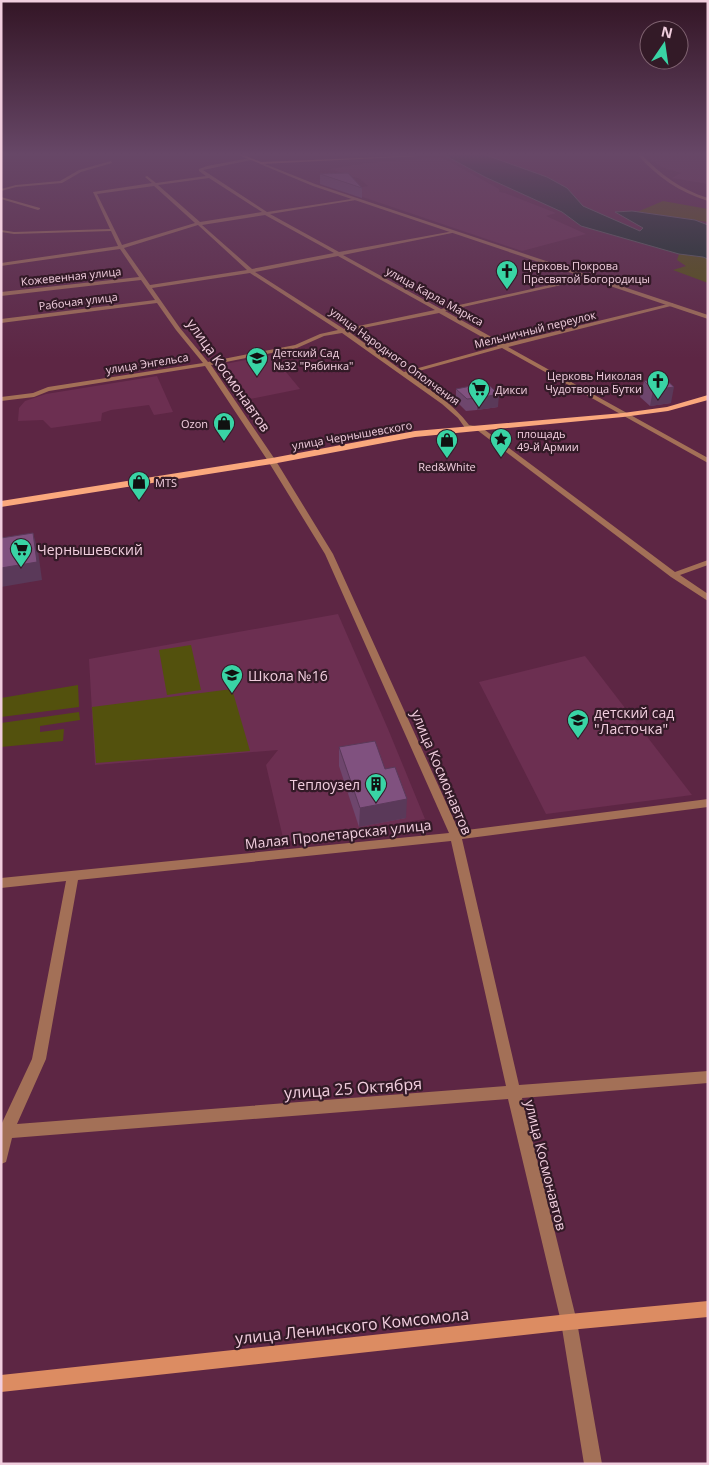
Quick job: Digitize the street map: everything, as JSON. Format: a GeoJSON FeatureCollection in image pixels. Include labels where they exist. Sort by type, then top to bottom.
{"type":"FeatureCollection","features":[{"type":"Feature","properties":{"kind":"main road","name":"улица Чернышевского"},"geometry":{"type":"LineString","coordinates":[[1,504],[272,461],[415,434],[623,415],[668,409],[708,397]]}},
{"type":"Feature","properties":{"kind":"main road","name":"улица Ленинского Комсомола"},"geometry":{"type":"LineString","coordinates":[[1,1384],[569,1322],[708,1309]]}},
{"type":"Feature","properties":{"kind":"street","name":"улица Космонавтов"},"geometry":{"type":"LineString","coordinates":[[109,222],[121,247],[158,301],[207,364],[272,461],[329,554],[456,836],[514,1093],[569,1322],[593,1464]]}},
{"type":"Feature","properties":{"kind":"street"},"geometry":{"type":"LineString","coordinates":[[1,265],[121,247],[197,224],[208,222]]}},
{"type":"Feature","properties":{"kind":"street","name":"улица Карла Маркса"},"geometry":{"type":"LineString","coordinates":[[282,222],[708,462]]}},
{"type":"Feature","properties":{"kind":"street"},"geometry":{"type":"LineString","coordinates":[[424,222],[708,317]]}},
{"type":"Feature","properties":{"kind":"street","name":"улица Народного Ополчения"},"geometry":{"type":"LineString","coordinates":[[197,224],[251,271],[344,331],[444,403],[460,416],[468,427],[479,428],[708,598]]}},
{"type":"Feature","properties":{"kind":"street"},"geometry":{"type":"LineString","coordinates":[[1,231],[14,233],[113,230]]}},
{"type":"Feature","properties":{"kind":"street","name":"Кожевенная улица"},"geometry":{"type":"LineString","coordinates":[[1,294],[146,283],[251,271],[452,232]]}},
{"type":"Feature","properties":{"kind":"street","name":"улица Энгельса"},"geometry":{"type":"LineString","coordinates":[[1,399],[34,395],[48,389],[207,364],[296,346],[322,335],[440,311],[588,277]]}},
{"type":"Feature","properties":{"kind":"street","name":"Рабочая улица"},"geometry":{"type":"LineString","coordinates":[[1,321],[158,301]]}},
{"type":"Feature","properties":{"kind":"street","name":"Мельничный переулок"},"geometry":{"type":"LineString","coordinates":[[403,374],[504,346],[672,305]]}},
{"type":"Feature","properties":{"kind":"street"},"geometry":{"type":"LineString","coordinates":[[674,574],[708,562]]}},
{"type":"Feature","properties":{"kind":"street","name":"Малая Пролетарская улица"},"geometry":{"type":"LineString","coordinates":[[1,883],[456,836],[708,803]]}},
{"type":"Feature","properties":{"kind":"street"},"geometry":{"type":"LineString","coordinates":[[1,1157],[4,1132],[39,1059],[73,876]]}},
{"type":"Feature","properties":{"kind":"street","name":"улица 25 Октября"},"geometry":{"type":"LineString","coordinates":[[4,1132],[708,1077]]}},
{"type":"Feature","properties":{"kind":"shaded area"},"geometry":{"type":"Polygon","coordinates":[[[438,222],[560,222],[586,234],[522,251],[438,222]]]}},
{"type":"Feature","properties":{"kind":"shaded area"},"geometry":{"type":"Polygon","coordinates":[[[576,222],[620,222],[640,231],[643,228],[633,222],[701,222],[708,225],[708,259],[679,254],[581,226],[576,222]]]}},
{"type":"Feature","properties":{"kind":"shaded area"},"geometry":{"type":"Polygon","coordinates":[[[679,254],[708,259],[708,283],[673,270],[686,266],[677,260],[679,254]]]}},
{"type":"Feature","properties":{"kind":"shaded area","name":"Детский Сад №32 \"Рябинка\""},"geometry":{"type":"Polygon","coordinates":[[[272,355],[300,389],[245,400],[214,366],[272,355]]]}},
{"type":"Feature","properties":{"kind":"shaded area"},"geometry":{"type":"Polygon","coordinates":[[[157,376],[173,412],[154,415],[149,405],[102,413],[101,421],[51,428],[43,420],[18,421],[19,408],[25,401],[46,394],[157,376]]]}},
{"type":"Feature","properties":{"kind":"shaded area","name":"Школа №16"},"geometry":{"type":"Polygon","coordinates":[[[338,614],[425,819],[284,842],[266,765],[278,750],[95,765],[89,659],[338,614]]]}},
{"type":"Feature","properties":{"kind":"shaded area"},"geometry":{"type":"Polygon","coordinates":[[[191,645],[201,690],[167,695],[159,650],[191,645]]]}},
{"type":"Feature","properties":{"kind":"shaded area","name":"детский сад \"Ласточка\""},"geometry":{"type":"Polygon","coordinates":[[[585,656],[692,795],[546,814],[479,682],[585,656]]]}},
{"type":"Feature","properties":{"kind":"shaded area"},"geometry":{"type":"Polygon","coordinates":[[[78,685],[79,707],[1,717],[1,698],[78,685]]]}},
{"type":"Feature","properties":{"kind":"shaded area"},"geometry":{"type":"Polygon","coordinates":[[[232,689],[250,751],[96,763],[92,707],[232,689]]]}},
{"type":"Feature","properties":{"kind":"shaded area"},"geometry":{"type":"Polygon","coordinates":[[[79,712],[80,720],[40,726],[40,732],[64,729],[63,741],[1,747],[1,723],[79,712]]]}},
{"type":"Feature","properties":{"kind":"building"},"geometry":{"type":"Polygon","coordinates":[[[664,378],[674,387],[653,390],[644,381],[664,378]]]}},
{"type":"Feature","properties":{"kind":"building"},"geometry":{"type":"Polygon","coordinates":[[[486,383],[499,394],[467,399],[456,389],[486,383]]]}},
{"type":"Feature","properties":{"kind":"building"},"geometry":{"type":"Polygon","coordinates":[[[33,533],[37,562],[1,568],[1,538],[33,533]]]}},
{"type":"Feature","properties":{"kind":"building"},"geometry":{"type":"Polygon","coordinates":[[[375,741],[385,769],[395,767],[407,799],[360,808],[339,747],[375,741]]]}},
{"type":"Feature","properties":{"kind":"place","name":"Церковь Покрова Пресвятой Богородицы"},"geometry":{"type":"Point","coordinates":[507,290]}},
{"type":"Feature","properties":{"kind":"place","name":"Детский Сад №32 \"Рябинка\""},"geometry":{"type":"Point","coordinates":[257,377]}},
{"type":"Feature","properties":{"kind":"place","name":"Церковь Николая Чудотворца Бутки"},"geometry":{"type":"Point","coordinates":[658,400]}},
{"type":"Feature","properties":{"kind":"place","name":"Дикси"},"geometry":{"type":"Point","coordinates":[479,408]}},
{"type":"Feature","properties":{"kind":"place","name":"Ozon"},"geometry":{"type":"Point","coordinates":[224,442]}},
{"type":"Feature","properties":{"kind":"place","name":"площадь 49-й Армии"},"geometry":{"type":"Point","coordinates":[501,458]}},
{"type":"Feature","properties":{"kind":"place","name":"Red&White"},"geometry":{"type":"Point","coordinates":[447,459]}},
{"type":"Feature","properties":{"kind":"place","name":"MTS"},"geometry":{"type":"Point","coordinates":[139,501]}},
{"type":"Feature","properties":{"kind":"place","name":"Чернышевский"},"geometry":{"type":"Point","coordinates":[21,568]}},
{"type":"Feature","properties":{"kind":"place","name":"Школа №16"},"geometry":{"type":"Point","coordinates":[232,694]}},
{"type":"Feature","properties":{"kind":"place","name":"детский сад \"Ласточка\""},"geometry":{"type":"Point","coordinates":[578,739]}},
{"type":"Feature","properties":{"kind":"place","name":"Теплоузел"},"geometry":{"type":"Point","coordinates":[376,803]}}]}
